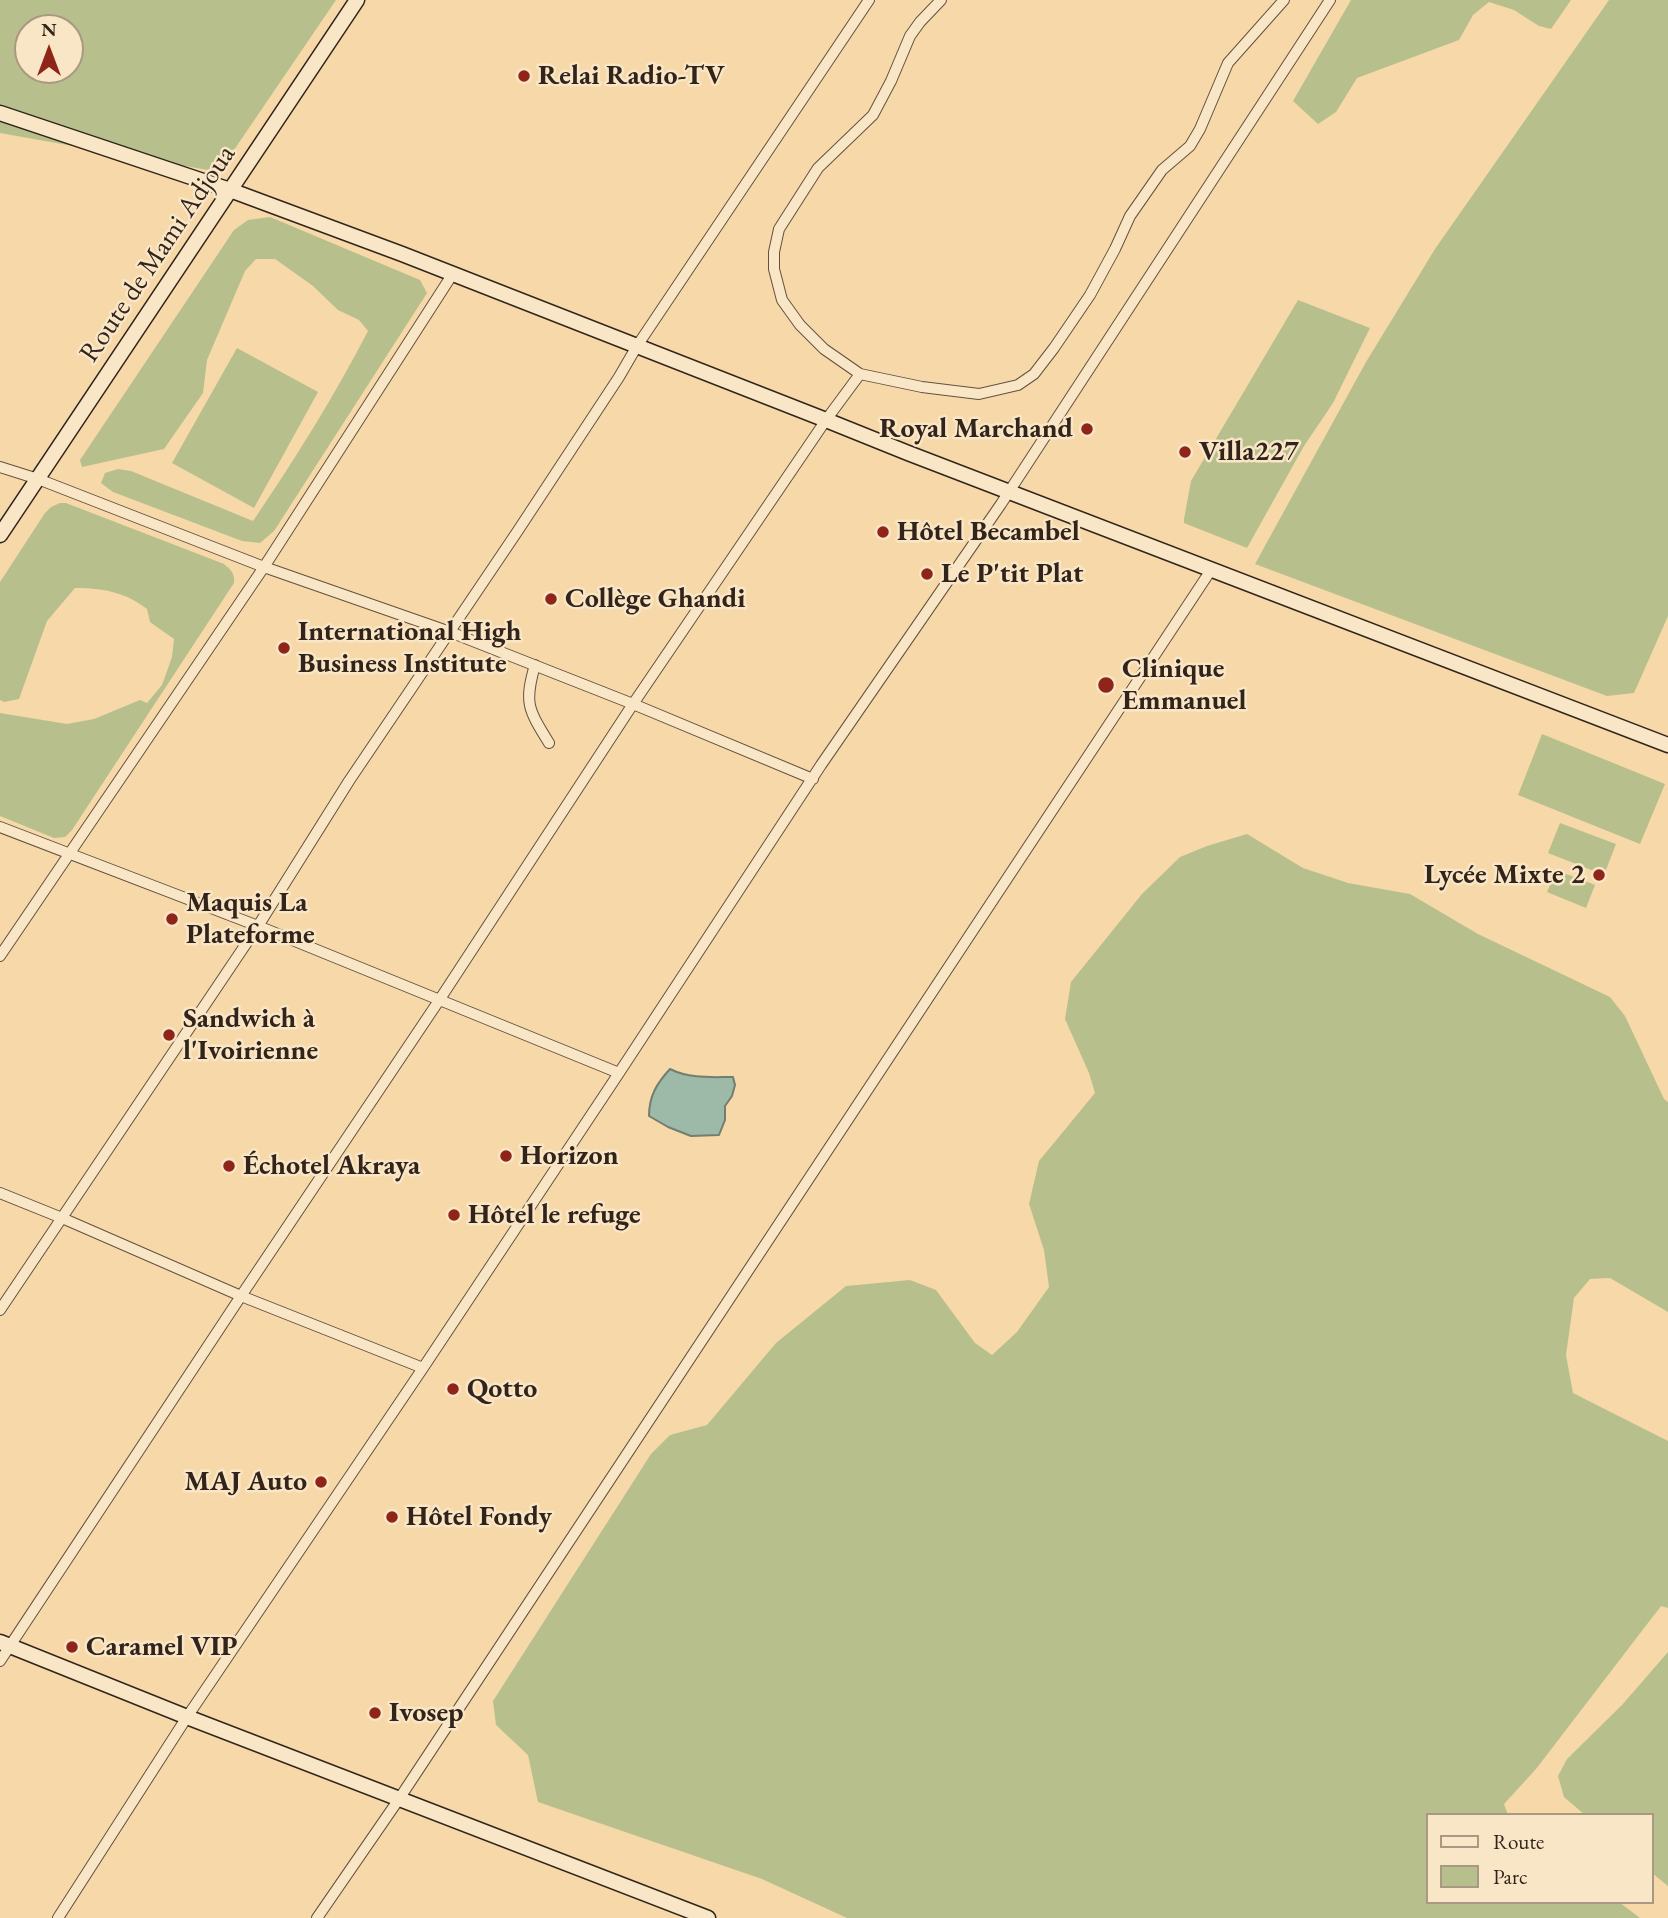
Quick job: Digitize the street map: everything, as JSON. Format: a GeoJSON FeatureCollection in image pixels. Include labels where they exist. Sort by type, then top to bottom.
{"type":"FeatureCollection","features":[{"type":"Feature","properties":{"kind":"street","name":"Route de Mami Adjoua"},"geometry":{"type":"LineString","coordinates":[[0,535],[357,0]]}},
{"type":"Feature","properties":{"kind":"street"},"geometry":{"type":"LineString","coordinates":[[0,1310],[258,926],[349,781],[619,377],[636,346],[869,0]]}},
{"type":"Feature","properties":{"kind":"street"},"geometry":{"type":"LineString","coordinates":[[941,0],[910,36],[873,115],[818,167],[779,229],[774,252],[774,269],[782,300],[800,325],[824,349],[860,374],[922,387],[979,394],[1018,385],[1034,374],[1090,295],[1130,216],[1162,170],[1189,146],[1200,129],[1228,63],[1284,0]]}},
{"type":"Feature","properties":{"kind":"street"},"geometry":{"type":"LineString","coordinates":[[58,1918],[187,1717],[423,1368],[813,779],[1008,492],[1330,0]]}},
{"type":"Feature","properties":{"kind":"street"},"geometry":{"type":"LineString","coordinates":[[0,113],[230,190],[402,254],[1008,492],[1668,745]]}},
{"type":"Feature","properties":{"kind":"street"},"geometry":{"type":"LineString","coordinates":[[0,956],[264,567],[452,275]]}},
{"type":"Feature","properties":{"kind":"street"},"geometry":{"type":"LineString","coordinates":[[0,1661],[5,1644],[440,999],[633,704],[860,374]]}},
{"type":"Feature","properties":{"kind":"street"},"geometry":{"type":"LineString","coordinates":[[0,467],[38,479],[264,567],[450,632],[813,779]]}},
{"type":"Feature","properties":{"kind":"street"},"geometry":{"type":"LineString","coordinates":[[317,1918],[399,1799],[1211,570]]}},
{"type":"Feature","properties":{"kind":"street"},"geometry":{"type":"LineString","coordinates":[[535,665],[528,695],[534,718],[549,743]]}},
{"type":"Feature","properties":{"kind":"street"},"geometry":{"type":"LineString","coordinates":[[0,827],[258,926],[619,1073]]}},
{"type":"Feature","properties":{"kind":"street"},"geometry":{"type":"LineString","coordinates":[[0,1193],[241,1296],[423,1368]]}},
{"type":"Feature","properties":{"kind":"street"},"geometry":{"type":"LineString","coordinates":[[5,1644],[708,1918]]}},
{"type":"Feature","properties":{"kind":"green space"},"geometry":{"type":"Polygon","coordinates":[[[0,0],[336,0],[219,172],[0,133],[0,0]]]}},
{"type":"Feature","properties":{"kind":"green space"},"geometry":{"type":"Polygon","coordinates":[[[1351,0],[1571,0],[1551,29],[1539,26],[1514,10],[1489,2],[1473,15],[1459,40],[1357,78],[1336,112],[1318,124],[1293,101],[1351,0]]]}},
{"type":"Feature","properties":{"kind":"green space"},"geometry":{"type":"Polygon","coordinates":[[[1609,0],[1668,0],[1668,616],[1634,693],[1607,696],[1255,564],[1366,362],[1435,249],[1609,0]]]}},
{"type":"Feature","properties":{"kind":"green space"},"geometry":{"type":"Polygon","coordinates":[[[270,217],[420,280],[427,293],[274,531],[260,543],[242,541],[113,492],[101,483],[105,473],[118,469],[131,471],[253,521],[314,428],[368,331],[359,320],[338,310],[313,286],[275,259],[256,259],[245,271],[207,360],[203,393],[164,449],[82,467],[80,460],[234,230],[248,220],[270,217]]]}},
{"type":"Feature","properties":{"kind":"green space"},"geometry":{"type":"Polygon","coordinates":[[[1298,300],[1370,328],[1333,403],[1304,446],[1247,548],[1184,523],[1191,481],[1298,300]]]}},
{"type":"Feature","properties":{"kind":"green space"},"geometry":{"type":"Polygon","coordinates":[[[237,348],[318,392],[254,508],[172,463],[237,348]]]}},
{"type":"Feature","properties":{"kind":"green space"},"geometry":{"type":"Polygon","coordinates":[[[60,503],[224,564],[232,572],[234,583],[72,830],[65,837],[54,838],[0,816],[0,713],[67,724],[94,719],[140,700],[147,703],[162,685],[172,657],[174,639],[150,622],[147,609],[130,599],[104,590],[75,588],[47,621],[19,699],[4,702],[0,700],[0,582],[45,513],[60,503]]]}},
{"type":"Feature","properties":{"kind":"green space"},"geometry":{"type":"Polygon","coordinates":[[[1542,734],[1665,784],[1640,844],[1518,795],[1542,734]]]}},
{"type":"Feature","properties":{"kind":"green space"},"geometry":{"type":"Polygon","coordinates":[[[1560,823],[1616,844],[1604,875],[1548,853],[1560,823]]]}},
{"type":"Feature","properties":{"kind":"green space"},"geometry":{"type":"Polygon","coordinates":[[[1247,834],[1303,868],[1348,883],[1410,894],[1478,934],[1610,997],[1625,1016],[1664,1099],[1668,1102],[1668,1312],[1610,1278],[1590,1279],[1574,1298],[1566,1355],[1573,1393],[1668,1441],[1668,1608],[1661,1606],[1536,1769],[1504,1804],[1507,1813],[1426,1813],[1426,1904],[1622,1904],[1640,1918],[847,1918],[762,1879],[538,1802],[528,1755],[496,1725],[493,1701],[651,1454],[670,1435],[707,1425],[776,1343],[846,1286],[910,1280],[936,1290],[975,1343],[992,1355],[1017,1332],[1049,1287],[1044,1250],[1029,1204],[1039,1161],[1095,1093],[1065,1019],[1071,982],[1142,894],[1180,857],[1247,834]]]}},
{"type":"Feature","properties":{"kind":"green space"},"geometry":{"type":"Polygon","coordinates":[[[1556,870],[1595,885],[1586,908],[1547,892],[1556,870]]]}},
{"type":"Feature","properties":{"kind":"green space"},"geometry":{"type":"Polygon","coordinates":[[[1668,1652],[1668,1886],[1654,1875],[1654,1813],[1583,1813],[1564,1797],[1558,1776],[1567,1759],[1622,1705],[1668,1652]]]}},
{"type":"Feature","properties":{"kind":"shaded area"},"geometry":{"type":"Polygon","coordinates":[[[670,1069],[693,1076],[733,1077],[735,1085],[725,1106],[725,1120],[719,1135],[691,1136],[649,1116],[650,1102],[655,1090],[670,1069]]]}},
{"type":"Feature","properties":{"kind":"place","name":"Relai Radio-TV"},"geometry":{"type":"Point","coordinates":[524,76]}},
{"type":"Feature","properties":{"kind":"place","name":"Royal Marchand"},"geometry":{"type":"Point","coordinates":[1087,429]}},
{"type":"Feature","properties":{"kind":"place","name":"Villa227"},"geometry":{"type":"Point","coordinates":[1185,452]}},
{"type":"Feature","properties":{"kind":"place","name":"Hôtel Becambel"},"geometry":{"type":"Point","coordinates":[883,532]}},
{"type":"Feature","properties":{"kind":"place","name":"Le P'tit Plat"},"geometry":{"type":"Point","coordinates":[927,574]}},
{"type":"Feature","properties":{"kind":"place","name":"Collège Ghandi"},"geometry":{"type":"Point","coordinates":[551,599]}},
{"type":"Feature","properties":{"kind":"place","name":"International High Business Institute"},"geometry":{"type":"Point","coordinates":[284,648]}},
{"type":"Feature","properties":{"kind":"place","name":"Clinique Emmanuel"},"geometry":{"type":"Point","coordinates":[1106,685]}},
{"type":"Feature","properties":{"kind":"place","name":"Lycée Mixte 2"},"geometry":{"type":"Point","coordinates":[1599,875]}},
{"type":"Feature","properties":{"kind":"place","name":"Maquis La Plateforme"},"geometry":{"type":"Point","coordinates":[172,919]}},
{"type":"Feature","properties":{"kind":"place","name":"Sandwich à l'Ivoirienne"},"geometry":{"type":"Point","coordinates":[169,1035]}},
{"type":"Feature","properties":{"kind":"place","name":"Horizon"},"geometry":{"type":"Point","coordinates":[506,1156]}},
{"type":"Feature","properties":{"kind":"place","name":"Échotel Akraya"},"geometry":{"type":"Point","coordinates":[229,1166]}},
{"type":"Feature","properties":{"kind":"place","name":"Hôtel le refuge"},"geometry":{"type":"Point","coordinates":[454,1215]}},
{"type":"Feature","properties":{"kind":"place","name":"Qotto"},"geometry":{"type":"Point","coordinates":[453,1389]}},
{"type":"Feature","properties":{"kind":"place","name":"MAJ Auto"},"geometry":{"type":"Point","coordinates":[321,1482]}},
{"type":"Feature","properties":{"kind":"place","name":"Hôtel Fondy"},"geometry":{"type":"Point","coordinates":[392,1517]}},
{"type":"Feature","properties":{"kind":"place","name":"Caramel VIP"},"geometry":{"type":"Point","coordinates":[72,1647]}},
{"type":"Feature","properties":{"kind":"place","name":"Ivosep"},"geometry":{"type":"Point","coordinates":[375,1713]}}]}
